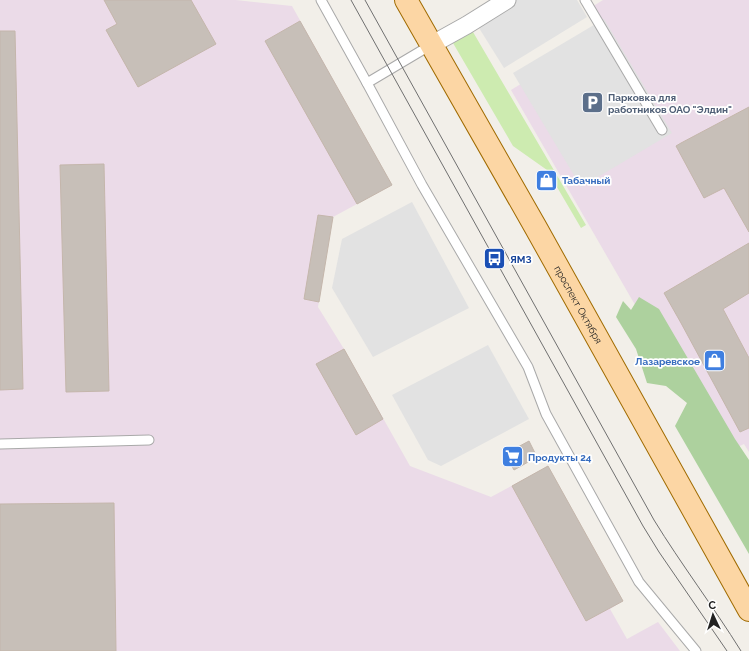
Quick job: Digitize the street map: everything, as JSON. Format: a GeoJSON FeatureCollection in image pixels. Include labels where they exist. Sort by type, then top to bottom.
{"type":"FeatureCollection","features":[{"type":"Feature","properties":{"kind":"main road","name":"проспект Октября"},"geometry":{"type":"LineString","coordinates":[[406,0],[536,228],[749,610]]}},
{"type":"Feature","properties":{"kind":"street"},"geometry":{"type":"LineString","coordinates":[[431,45],[507,0]]}},
{"type":"Feature","properties":{"kind":"lane"},"geometry":{"type":"LineString","coordinates":[[321,0],[422,185],[528,367],[546,414],[639,582],[696,651]]}},
{"type":"Feature","properties":{"kind":"lane"},"geometry":{"type":"LineString","coordinates":[[585,0],[662,130]]}},
{"type":"Feature","properties":{"kind":"lane"},"geometry":{"type":"LineString","coordinates":[[367,83],[431,45]]}},
{"type":"Feature","properties":{"kind":"lane"},"geometry":{"type":"LineString","coordinates":[[0,444],[149,440]]}},
{"type":"Feature","properties":{"kind":"shaded area"},"geometry":{"type":"Polygon","coordinates":[[[0,0],[236,0],[292,6],[392,185],[333,217],[318,307],[344,349],[410,466],[491,497],[548,466],[623,601],[610,609],[627,639],[658,622],[680,651],[0,651],[0,0]]]}},
{"type":"Feature","properties":{"kind":"shaded area"},"geometry":{"type":"Polygon","coordinates":[[[507,0],[577,0],[587,17],[504,68],[474,20],[507,0]]]}},
{"type":"Feature","properties":{"kind":"shaded area"},"geometry":{"type":"Polygon","coordinates":[[[603,0],[749,0],[749,452],[744,444],[731,450],[642,317],[511,90],[601,35],[587,10],[603,0]]]}},
{"type":"Feature","properties":{"kind":"shaded area","name":"Парковка для работников ОАО \"Элдин\""},"geometry":{"type":"Polygon","coordinates":[[[604,19],[672,133],[581,187],[513,73],[604,19]]]}},
{"type":"Feature","properties":{"kind":"shaded area"},"geometry":{"type":"Polygon","coordinates":[[[412,202],[469,308],[373,357],[332,288],[342,239],[412,202]]]}},
{"type":"Feature","properties":{"kind":"shaded area"},"geometry":{"type":"Polygon","coordinates":[[[488,345],[529,419],[441,466],[428,460],[392,395],[488,345]]]}},
{"type":"Feature","properties":{"kind":"green space"},"geometry":{"type":"Polygon","coordinates":[[[473,32],[586,225],[581,228],[547,170],[513,146],[453,43],[473,32]]]}},
{"type":"Feature","properties":{"kind":"green space"},"geometry":{"type":"Polygon","coordinates":[[[639,297],[659,309],[735,439],[749,460],[749,554],[675,426],[687,403],[666,386],[647,383],[636,349],[616,317],[623,301],[631,310],[639,297]]]}},
{"type":"Feature","properties":{"kind":"building"},"geometry":{"type":"Polygon","coordinates":[[[104,0],[191,0],[216,44],[138,87],[106,30],[117,24],[104,0]]]}},
{"type":"Feature","properties":{"kind":"building"},"geometry":{"type":"Polygon","coordinates":[[[300,21],[392,185],[357,204],[265,41],[300,21]]]}},
{"type":"Feature","properties":{"kind":"building"},"geometry":{"type":"Polygon","coordinates":[[[0,31],[15,31],[23,389],[0,390],[0,31]]]}},
{"type":"Feature","properties":{"kind":"building"},"geometry":{"type":"Polygon","coordinates":[[[749,107],[749,232],[724,188],[704,198],[676,146],[749,107]]]}},
{"type":"Feature","properties":{"kind":"building"},"geometry":{"type":"Polygon","coordinates":[[[104,164],[109,391],[66,392],[60,165],[104,164]]]}},
{"type":"Feature","properties":{"kind":"building"},"geometry":{"type":"Polygon","coordinates":[[[318,215],[333,217],[319,302],[304,299],[318,215]]]}},
{"type":"Feature","properties":{"kind":"building"},"geometry":{"type":"Polygon","coordinates":[[[749,243],[749,293],[723,309],[749,358],[749,428],[740,432],[664,293],[749,243]]]}},
{"type":"Feature","properties":{"kind":"building"},"geometry":{"type":"Polygon","coordinates":[[[344,349],[383,419],[356,435],[316,364],[344,349]]]}},
{"type":"Feature","properties":{"kind":"building"},"geometry":{"type":"Polygon","coordinates":[[[529,441],[537,457],[514,470],[505,454],[529,441]]]}},
{"type":"Feature","properties":{"kind":"building"},"geometry":{"type":"Polygon","coordinates":[[[548,466],[623,601],[586,621],[512,486],[548,466]]]}},
{"type":"Feature","properties":{"kind":"building"},"geometry":{"type":"Polygon","coordinates":[[[114,503],[116,651],[0,651],[0,504],[114,503]]]}},
{"type":"Feature","properties":{"kind":"tram line"},"geometry":{"type":"LineString","coordinates":[[351,0],[643,526],[659,552],[727,651]]}},
{"type":"Feature","properties":{"kind":"tram line"},"geometry":{"type":"LineString","coordinates":[[365,0],[654,520],[741,651]]}},
{"type":"Feature","properties":{"kind":"place","name":"Парковка для работников ОАО \"Элдин\""},"geometry":{"type":"Point","coordinates":[592,103]}},
{"type":"Feature","properties":{"kind":"place","name":"Табачный"},"geometry":{"type":"Point","coordinates":[546,180]}},
{"type":"Feature","properties":{"kind":"place","name":"ЯМЗ"},"geometry":{"type":"Point","coordinates":[495,259]}},
{"type":"Feature","properties":{"kind":"place","name":"Лазаревское"},"geometry":{"type":"Point","coordinates":[715,361]}},
{"type":"Feature","properties":{"kind":"place","name":"Продукты 24"},"geometry":{"type":"Point","coordinates":[513,457]}}]}
